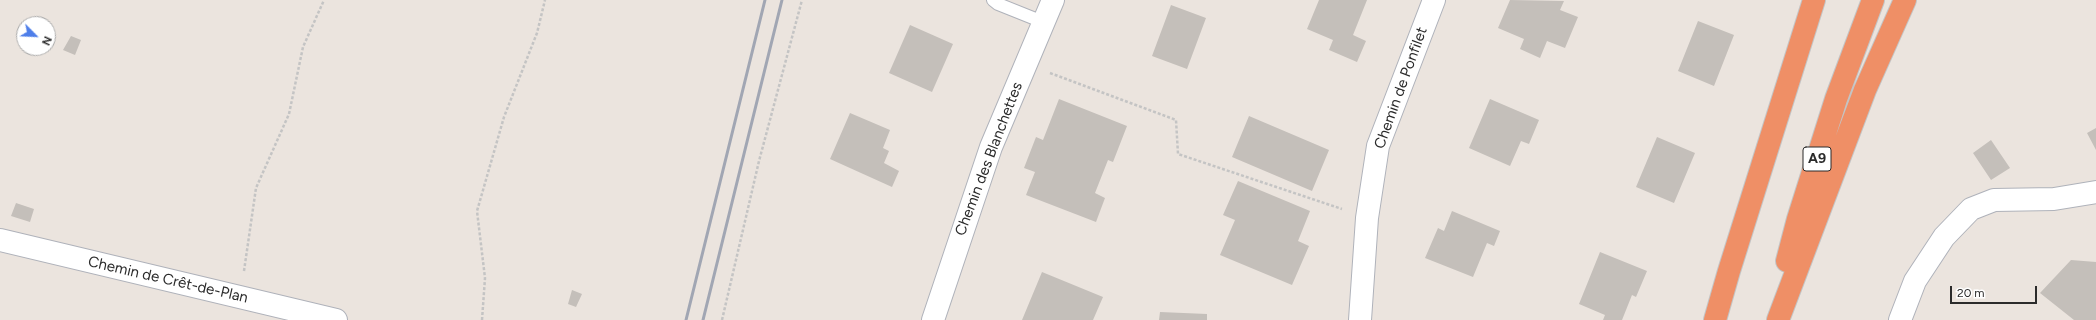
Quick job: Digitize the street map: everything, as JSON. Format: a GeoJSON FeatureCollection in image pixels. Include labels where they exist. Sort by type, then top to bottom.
{"type":"FeatureCollection","features":[{"type":"Feature","properties":{"kind":"highway"},"geometry":{"type":"LineString","coordinates":[[1715,320],[1814,0]]}},
{"type":"Feature","properties":{"kind":"highway","name":"A9"},"geometry":{"type":"LineString","coordinates":[[1770,320],[1800,211],[1836,99],[1873,0]]}},
{"type":"Feature","properties":{"kind":"highway"},"geometry":{"type":"LineString","coordinates":[[1778,320],[1865,90],[1905,0]]}},
{"type":"Feature","properties":{"kind":"street","name":"Chemin des Blanchettes"},"geometry":{"type":"LineString","coordinates":[[933,320],[991,147],[1053,0]]}},
{"type":"Feature","properties":{"kind":"street","name":"Chemin de Ponfilet"},"geometry":{"type":"LineString","coordinates":[[1360,320],[1367,218],[1378,146],[1434,0]]}},
{"type":"Feature","properties":{"kind":"street"},"geometry":{"type":"LineString","coordinates":[[1900,320],[1915,281],[1944,237],[1972,209],[1994,200],[2054,199],[2096,192]]}},
{"type":"Feature","properties":{"kind":"street","name":"Chemin de Crêt-de-Plan"},"geometry":{"type":"LineString","coordinates":[[0,240],[336,320]]}},
{"type":"Feature","properties":{"kind":"lane"},"geometry":{"type":"LineString","coordinates":[[993,0],[998,4],[1043,22]]}},
{"type":"Feature","properties":{"kind":"path"},"geometry":{"type":"LineString","coordinates":[[239,297],[256,188],[289,114],[303,46],[324,0]]}},
{"type":"Feature","properties":{"kind":"path"},"geometry":{"type":"LineString","coordinates":[[482,320],[485,278],[477,211],[504,117],[537,33],[545,0]]}},
{"type":"Feature","properties":{"kind":"path"},"geometry":{"type":"LineString","coordinates":[[722,320],[759,161],[802,0]]}},
{"type":"Feature","properties":{"kind":"path"},"geometry":{"type":"LineString","coordinates":[[1025,64],[1176,120],[1178,154],[1367,218]]}},
{"type":"Feature","properties":{"kind":"building"},"geometry":{"type":"Polygon","coordinates":[[[1319,0],[1367,0],[1353,35],[1366,41],[1357,62],[1329,50],[1333,40],[1307,29],[1319,0]]]}},
{"type":"Feature","properties":{"kind":"building"},"geometry":{"type":"Polygon","coordinates":[[[1510,0],[1564,1],[1560,10],[1578,17],[1565,48],[1547,41],[1540,58],[1520,49],[1524,39],[1498,28],[1510,0]]]}},
{"type":"Feature","properties":{"kind":"building"},"geometry":{"type":"Polygon","coordinates":[[[1171,5],[1206,18],[1187,69],[1152,56],[1171,5]]]}},
{"type":"Feature","properties":{"kind":"building"},"geometry":{"type":"Polygon","coordinates":[[[1698,21],[1734,35],[1714,86],[1678,71],[1698,21]]]}},
{"type":"Feature","properties":{"kind":"building"},"geometry":{"type":"Polygon","coordinates":[[[910,25],[953,44],[932,92],[889,73],[910,25]]]}},
{"type":"Feature","properties":{"kind":"building"},"geometry":{"type":"Polygon","coordinates":[[[71,36],[81,40],[75,55],[63,50],[71,36]]]}},
{"type":"Feature","properties":{"kind":"building"},"geometry":{"type":"Polygon","coordinates":[[[1059,99],[1127,126],[1113,162],[1108,160],[1095,193],[1105,198],[1096,222],[1026,195],[1035,172],[1024,168],[1036,137],[1043,140],[1059,99]]]}},
{"type":"Feature","properties":{"kind":"building"},"geometry":{"type":"Polygon","coordinates":[[[1490,99],[1539,120],[1529,144],[1521,141],[1510,166],[1469,148],[1490,99]]]}},
{"type":"Feature","properties":{"kind":"building"},"geometry":{"type":"Polygon","coordinates":[[[850,113],[890,130],[883,148],[889,151],[884,163],[899,171],[892,187],[830,159],[850,113]]]}},
{"type":"Feature","properties":{"kind":"building"},"geometry":{"type":"Polygon","coordinates":[[[1249,116],[1329,150],[1312,191],[1232,157],[1249,116]]]}},
{"type":"Feature","properties":{"kind":"building"},"geometry":{"type":"Polygon","coordinates":[[[2096,128],[2096,150],[2087,133],[2096,128]]]}},
{"type":"Feature","properties":{"kind":"building"},"geometry":{"type":"Polygon","coordinates":[[[1657,137],[1695,153],[1674,203],[1636,187],[1657,137]]]}},
{"type":"Feature","properties":{"kind":"building"},"geometry":{"type":"Polygon","coordinates":[[[1991,140],[2010,168],[1991,180],[1973,153],[1991,140]]]}},
{"type":"Feature","properties":{"kind":"building"},"geometry":{"type":"Polygon","coordinates":[[[1238,181],[1310,211],[1298,241],[1309,246],[1292,285],[1220,255],[1235,220],[1223,215],[1238,181]]]}},
{"type":"Feature","properties":{"kind":"building"},"geometry":{"type":"Polygon","coordinates":[[[16,203],[34,209],[30,222],[11,216],[16,203]]]}},
{"type":"Feature","properties":{"kind":"building"},"geometry":{"type":"Polygon","coordinates":[[[1452,211],[1500,231],[1494,246],[1487,243],[1473,277],[1425,258],[1438,228],[1444,231],[1452,211]]]}},
{"type":"Feature","properties":{"kind":"building"},"geometry":{"type":"Polygon","coordinates":[[[1600,252],[1647,271],[1636,297],[1632,295],[1622,320],[1603,320],[1605,315],[1579,304],[1600,252]]]}},
{"type":"Feature","properties":{"kind":"building"},"geometry":{"type":"Polygon","coordinates":[[[2071,260],[2096,262],[2096,320],[2074,320],[2040,293],[2071,260]]]}},
{"type":"Feature","properties":{"kind":"building"},"geometry":{"type":"Polygon","coordinates":[[[1042,272],[1103,297],[1093,320],[1022,320],[1042,272]]]}},
{"type":"Feature","properties":{"kind":"building"},"geometry":{"type":"Polygon","coordinates":[[[572,290],[582,294],[576,307],[568,304],[572,290]]]}},
{"type":"Feature","properties":{"kind":"building"},"geometry":{"type":"Polygon","coordinates":[[[1160,312],[1207,314],[1207,320],[1159,320],[1160,312]]]}},
{"type":"Feature","properties":{"kind":"railway"},"geometry":{"type":"LineString","coordinates":[[686,320],[765,0]]}},
{"type":"Feature","properties":{"kind":"railway"},"geometry":{"type":"LineString","coordinates":[[703,320],[782,0]]}}]}
